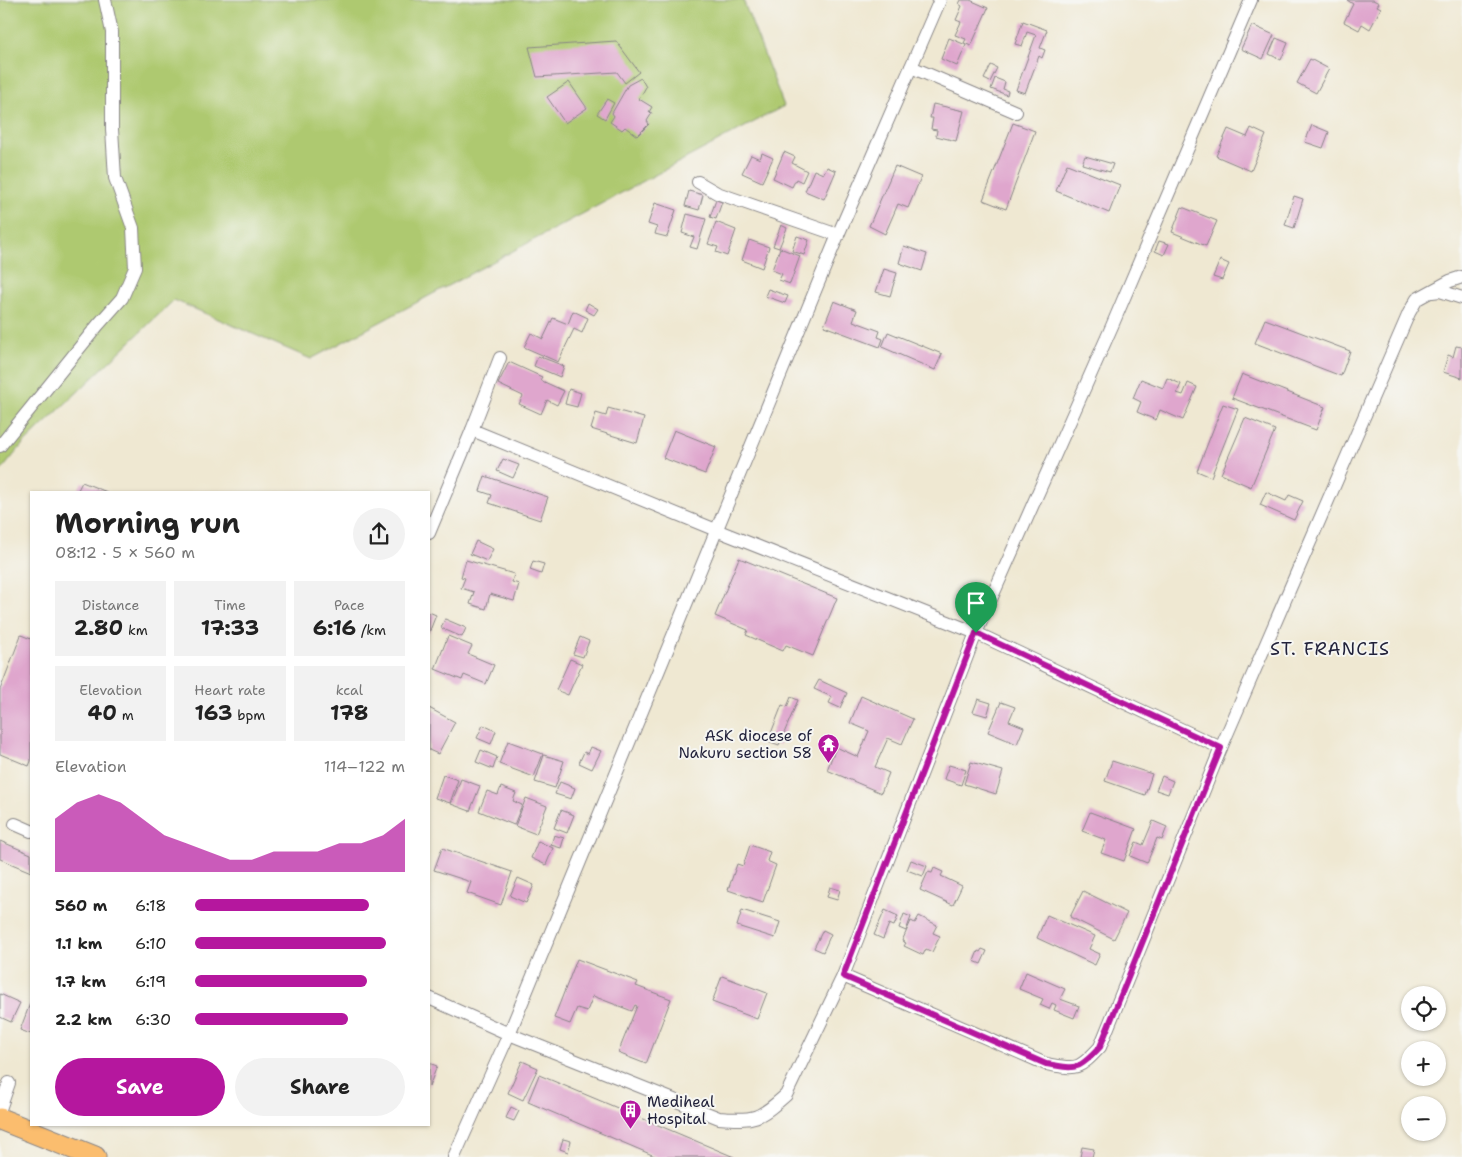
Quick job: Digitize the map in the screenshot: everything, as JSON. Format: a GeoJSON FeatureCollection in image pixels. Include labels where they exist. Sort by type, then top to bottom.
{"type":"FeatureCollection","features":[{"type":"Feature","properties":{"kind":"highway"},"geometry":{"type":"LineString","coordinates":[[0,1119],[95,1157]]}},
{"type":"Feature","properties":{"kind":"street"},"geometry":{"type":"LineString","coordinates":[[0,446],[122,298],[135,268],[133,228],[115,178],[112,129],[112,32],[105,0]]}},
{"type":"Feature","properties":{"kind":"street"},"geometry":{"type":"LineString","coordinates":[[454,1157],[509,1034],[838,236],[940,0]]}},
{"type":"Feature","properties":{"kind":"street"},"geometry":{"type":"LineString","coordinates":[[430,998],[509,1034],[719,1118],[737,1120],[755,1118],[770,1109],[786,1095],[843,976],[976,633],[1112,326],[1250,0]]}},
{"type":"Feature","properties":{"kind":"street"},"geometry":{"type":"LineString","coordinates":[[911,67],[1016,112]]}},
{"type":"Feature","properties":{"kind":"street"},"geometry":{"type":"LineString","coordinates":[[698,182],[717,193],[838,236]]}},
{"type":"Feature","properties":{"kind":"street"},"geometry":{"type":"LineString","coordinates":[[843,976],[1046,1064],[1071,1068],[1086,1062],[1100,1047],[1221,748],[1409,313],[1417,299],[1450,281],[1462,277]]}},
{"type":"Feature","properties":{"kind":"street"},"geometry":{"type":"LineString","coordinates":[[1429,293],[1440,291],[1462,298]]}},
{"type":"Feature","properties":{"kind":"street"},"geometry":{"type":"LineString","coordinates":[[430,531],[500,358]]}},
{"type":"Feature","properties":{"kind":"street"},"geometry":{"type":"LineString","coordinates":[[472,430],[716,530],[976,633],[1221,748]]}},
{"type":"Feature","properties":{"kind":"street"},"geometry":{"type":"LineString","coordinates":[[15,824],[30,831]]}},
{"type":"Feature","properties":{"kind":"street"},"geometry":{"type":"LineString","coordinates":[[0,1109],[9,1083]]}},
{"type":"Feature","properties":{"kind":"green space"},"geometry":{"type":"Polygon","coordinates":[[[0,0],[743,0],[784,106],[311,359],[174,300],[22,445],[0,472],[0,0]]]}},
{"type":"Feature","properties":{"kind":"building"},"geometry":{"type":"Polygon","coordinates":[[[961,0],[970,0],[988,8],[971,46],[964,43],[966,39],[955,35],[961,22],[956,20],[962,6],[959,4],[961,0]]]}},
{"type":"Feature","properties":{"kind":"building"},"geometry":{"type":"Polygon","coordinates":[[[1347,0],[1373,0],[1379,3],[1377,6],[1381,8],[1370,29],[1362,24],[1359,30],[1344,22],[1353,4],[1347,0]]]}},
{"type":"Feature","properties":{"kind":"building"},"geometry":{"type":"Polygon","coordinates":[[[1023,21],[1047,30],[1040,48],[1045,50],[1042,58],[1039,56],[1025,93],[1016,90],[1036,35],[1027,32],[1022,46],[1015,44],[1023,21]]]}},
{"type":"Feature","properties":{"kind":"building"},"geometry":{"type":"Polygon","coordinates":[[[1252,25],[1274,35],[1263,59],[1241,49],[1252,25]]]}},
{"type":"Feature","properties":{"kind":"building"},"geometry":{"type":"Polygon","coordinates":[[[949,38],[966,45],[957,66],[941,59],[949,38]]]}},
{"type":"Feature","properties":{"kind":"building"},"geometry":{"type":"Polygon","coordinates":[[[1276,38],[1288,43],[1281,60],[1269,54],[1276,38]]]}},
{"type":"Feature","properties":{"kind":"building"},"geometry":{"type":"Polygon","coordinates":[[[616,41],[639,72],[625,83],[617,72],[537,77],[529,47],[616,41]]]}},
{"type":"Feature","properties":{"kind":"building"},"geometry":{"type":"Polygon","coordinates":[[[1310,59],[1329,69],[1316,93],[1297,83],[1310,59]]]}},
{"type":"Feature","properties":{"kind":"building"},"geometry":{"type":"Polygon","coordinates":[[[991,65],[997,68],[990,82],[984,79],[991,65]]]}},
{"type":"Feature","properties":{"kind":"building"},"geometry":{"type":"Polygon","coordinates":[[[641,78],[646,87],[639,99],[652,107],[649,112],[652,113],[647,121],[649,124],[637,136],[625,127],[622,130],[610,122],[614,116],[612,113],[628,85],[641,78]]]}},
{"type":"Feature","properties":{"kind":"building"},"geometry":{"type":"Polygon","coordinates":[[[995,78],[1005,82],[1003,89],[1008,91],[1007,95],[991,89],[995,78]]]}},
{"type":"Feature","properties":{"kind":"building"},"geometry":{"type":"Polygon","coordinates":[[[569,82],[587,108],[565,123],[547,97],[569,82]]]}},
{"type":"Feature","properties":{"kind":"building"},"geometry":{"type":"Polygon","coordinates":[[[607,99],[614,103],[605,119],[597,114],[607,99]]]}},
{"type":"Feature","properties":{"kind":"building"},"geometry":{"type":"Polygon","coordinates":[[[933,104],[964,111],[956,141],[936,136],[937,130],[931,129],[933,118],[930,118],[933,104]]]}},
{"type":"Feature","properties":{"kind":"building"},"geometry":{"type":"Polygon","coordinates":[[[1013,123],[1035,131],[1006,209],[983,200],[1013,123]]]}},
{"type":"Feature","properties":{"kind":"building"},"geometry":{"type":"Polygon","coordinates":[[[1312,125],[1329,132],[1323,148],[1305,142],[1312,125]]]}},
{"type":"Feature","properties":{"kind":"building"},"geometry":{"type":"Polygon","coordinates":[[[1251,128],[1266,135],[1251,171],[1216,156],[1228,129],[1247,137],[1251,128]]]}},
{"type":"Feature","properties":{"kind":"building"},"geometry":{"type":"Polygon","coordinates":[[[784,152],[795,157],[792,163],[807,171],[802,182],[796,179],[792,187],[773,178],[784,152]]]}},
{"type":"Feature","properties":{"kind":"building"},"geometry":{"type":"Polygon","coordinates":[[[762,153],[773,158],[762,182],[742,173],[751,155],[760,159],[762,153]]]}},
{"type":"Feature","properties":{"kind":"building"},"geometry":{"type":"Polygon","coordinates":[[[1085,156],[1113,164],[1110,172],[1082,164],[1085,156]]]}},
{"type":"Feature","properties":{"kind":"building"},"geometry":{"type":"Polygon","coordinates":[[[1067,164],[1120,185],[1109,213],[1056,191],[1067,164]]]}},
{"type":"Feature","properties":{"kind":"building"},"geometry":{"type":"Polygon","coordinates":[[[895,166],[921,177],[908,208],[898,204],[885,234],[869,226],[895,166]]]}},
{"type":"Feature","properties":{"kind":"building"},"geometry":{"type":"Polygon","coordinates":[[[827,167],[836,171],[824,199],[805,191],[814,170],[823,174],[827,167]]]}},
{"type":"Feature","properties":{"kind":"building"},"geometry":{"type":"Polygon","coordinates":[[[689,191],[703,195],[699,210],[685,206],[689,191]]]}},
{"type":"Feature","properties":{"kind":"building"},"geometry":{"type":"Polygon","coordinates":[[[1294,196],[1303,199],[1294,228],[1285,225],[1294,196]]]}},
{"type":"Feature","properties":{"kind":"building"},"geometry":{"type":"Polygon","coordinates":[[[716,200],[722,202],[716,219],[710,217],[716,200]]]}},
{"type":"Feature","properties":{"kind":"building"},"geometry":{"type":"Polygon","coordinates":[[[655,203],[676,210],[667,237],[655,234],[657,227],[648,224],[655,203]]]}},
{"type":"Feature","properties":{"kind":"building"},"geometry":{"type":"Polygon","coordinates":[[[1182,207],[1217,221],[1206,246],[1172,232],[1182,207]]]}},
{"type":"Feature","properties":{"kind":"building"},"geometry":{"type":"Polygon","coordinates":[[[687,214],[706,219],[697,249],[690,247],[694,237],[682,233],[687,214]]]}},
{"type":"Feature","properties":{"kind":"building"},"geometry":{"type":"Polygon","coordinates":[[[716,222],[736,230],[727,256],[716,252],[718,247],[708,244],[716,222]]]}},
{"type":"Feature","properties":{"kind":"building"},"geometry":{"type":"Polygon","coordinates":[[[781,225],[787,228],[779,248],[773,246],[781,225]]]}},
{"type":"Feature","properties":{"kind":"building"},"geometry":{"type":"Polygon","coordinates":[[[797,236],[809,240],[804,255],[792,251],[797,236]]]}},
{"type":"Feature","properties":{"kind":"building"},"geometry":{"type":"Polygon","coordinates":[[[749,240],[769,247],[762,268],[742,260],[749,240]]]}},
{"type":"Feature","properties":{"kind":"building"},"geometry":{"type":"Polygon","coordinates":[[[1159,241],[1169,244],[1164,255],[1155,251],[1159,241]]]}},
{"type":"Feature","properties":{"kind":"building"},"geometry":{"type":"Polygon","coordinates":[[[904,246],[927,254],[922,271],[899,263],[904,246]]]}},
{"type":"Feature","properties":{"kind":"building"},"geometry":{"type":"Polygon","coordinates":[[[780,248],[800,256],[790,284],[779,280],[782,274],[772,270],[780,248]]]}},
{"type":"Feature","properties":{"kind":"building"},"geometry":{"type":"Polygon","coordinates":[[[1220,260],[1229,264],[1222,280],[1213,277],[1220,260]]]}},
{"type":"Feature","properties":{"kind":"building"},"geometry":{"type":"Polygon","coordinates":[[[884,269],[897,273],[890,296],[876,292],[884,269]]]}},
{"type":"Feature","properties":{"kind":"building"},"geometry":{"type":"Polygon","coordinates":[[[768,289],[788,296],[785,303],[765,296],[768,289]]]}},
{"type":"Feature","properties":{"kind":"building"},"geometry":{"type":"Polygon","coordinates":[[[834,301],[857,310],[853,321],[880,331],[878,337],[883,339],[880,347],[824,326],[834,301]]]}},
{"type":"Feature","properties":{"kind":"building"},"geometry":{"type":"Polygon","coordinates":[[[588,303],[598,309],[594,315],[585,310],[588,303]]]}},
{"type":"Feature","properties":{"kind":"building"},"geometry":{"type":"Polygon","coordinates":[[[573,311],[588,318],[582,333],[574,329],[558,362],[524,347],[531,333],[543,339],[553,318],[568,324],[573,311]]]}},
{"type":"Feature","properties":{"kind":"building"},"geometry":{"type":"Polygon","coordinates":[[[1265,319],[1350,351],[1341,376],[1255,343],[1265,319]]]}},
{"type":"Feature","properties":{"kind":"building"},"geometry":{"type":"Polygon","coordinates":[[[888,332],[942,354],[935,370],[882,347],[888,332]]]}},
{"type":"Feature","properties":{"kind":"building"},"geometry":{"type":"Polygon","coordinates":[[[1456,346],[1462,347],[1462,378],[1443,372],[1448,355],[1453,357],[1456,346]]]}},
{"type":"Feature","properties":{"kind":"building"},"geometry":{"type":"Polygon","coordinates":[[[538,356],[564,366],[560,377],[534,366],[538,356]]]}},
{"type":"Feature","properties":{"kind":"building"},"geometry":{"type":"Polygon","coordinates":[[[509,362],[542,377],[540,380],[564,391],[557,405],[547,400],[541,414],[519,404],[523,396],[498,384],[509,362]]]}},
{"type":"Feature","properties":{"kind":"building"},"geometry":{"type":"Polygon","coordinates":[[[1242,374],[1325,407],[1316,430],[1232,398],[1242,374]]]}},
{"type":"Feature","properties":{"kind":"building"},"geometry":{"type":"Polygon","coordinates":[[[1167,378],[1181,384],[1177,393],[1183,395],[1188,383],[1197,387],[1183,420],[1160,410],[1156,420],[1137,412],[1141,402],[1133,398],[1141,379],[1163,388],[1167,378]]]}},
{"type":"Feature","properties":{"kind":"building"},"geometry":{"type":"Polygon","coordinates":[[[569,389],[581,393],[577,407],[565,404],[569,389]]]}},
{"type":"Feature","properties":{"kind":"building"},"geometry":{"type":"Polygon","coordinates":[[[1223,404],[1238,409],[1211,477],[1197,471],[1223,404]]]}},
{"type":"Feature","properties":{"kind":"building"},"geometry":{"type":"Polygon","coordinates":[[[608,408],[644,418],[637,443],[591,429],[596,413],[606,416],[608,408]]]}},
{"type":"Feature","properties":{"kind":"building"},"geometry":{"type":"Polygon","coordinates":[[[1245,418],[1275,430],[1251,487],[1221,474],[1245,418]]]}},
{"type":"Feature","properties":{"kind":"building"},"geometry":{"type":"Polygon","coordinates":[[[674,430],[716,447],[705,474],[663,458],[674,430]]]}},
{"type":"Feature","properties":{"kind":"building"},"geometry":{"type":"Polygon","coordinates":[[[503,459],[519,465],[513,478],[497,471],[503,459]]]}},
{"type":"Feature","properties":{"kind":"building"},"geometry":{"type":"Polygon","coordinates":[[[485,476],[548,497],[540,520],[489,503],[492,495],[480,491],[485,476]]]}},
{"type":"Feature","properties":{"kind":"building"},"geometry":{"type":"Polygon","coordinates":[[[82,482],[104,491],[78,491],[82,482]]]}},
{"type":"Feature","properties":{"kind":"building"},"geometry":{"type":"Polygon","coordinates":[[[1266,492],[1286,501],[1289,495],[1303,501],[1294,520],[1260,505],[1266,492]]]}},
{"type":"Feature","properties":{"kind":"building"},"geometry":{"type":"Polygon","coordinates":[[[476,541],[493,549],[487,561],[470,554],[476,541]]]}},
{"type":"Feature","properties":{"kind":"building"},"geometry":{"type":"Polygon","coordinates":[[[739,558],[837,598],[813,656],[786,645],[783,651],[746,635],[748,630],[715,616],[739,558]]]}},
{"type":"Feature","properties":{"kind":"building"},"geometry":{"type":"Polygon","coordinates":[[[466,560],[514,574],[512,582],[519,584],[514,601],[490,594],[486,609],[470,604],[474,592],[461,588],[465,578],[461,577],[466,560]]]}},
{"type":"Feature","properties":{"kind":"building"},"geometry":{"type":"Polygon","coordinates":[[[533,561],[544,564],[541,574],[530,570],[533,561]]]}},
{"type":"Feature","properties":{"kind":"building"},"geometry":{"type":"Polygon","coordinates":[[[430,612],[436,615],[430,630],[430,612]]]}},
{"type":"Feature","properties":{"kind":"building"},"geometry":{"type":"Polygon","coordinates":[[[445,619],[466,628],[462,637],[441,628],[445,619]]]}},
{"type":"Feature","properties":{"kind":"building"},"geometry":{"type":"Polygon","coordinates":[[[21,635],[30,639],[29,766],[0,754],[0,690],[21,635]]]}},
{"type":"Feature","properties":{"kind":"building"},"geometry":{"type":"Polygon","coordinates":[[[448,636],[472,646],[468,654],[494,665],[486,684],[464,675],[462,680],[435,669],[448,636]]]}},
{"type":"Feature","properties":{"kind":"building"},"geometry":{"type":"Polygon","coordinates":[[[580,637],[589,641],[583,657],[573,654],[580,637]]]}},
{"type":"Feature","properties":{"kind":"building"},"geometry":{"type":"Polygon","coordinates":[[[570,659],[582,664],[568,695],[556,690],[570,659]]]}},
{"type":"Feature","properties":{"kind":"building"},"geometry":{"type":"Polygon","coordinates":[[[819,680],[847,693],[840,708],[829,703],[832,697],[814,689],[819,680]]]}},
{"type":"Feature","properties":{"kind":"building"},"geometry":{"type":"Polygon","coordinates":[[[861,696],[913,719],[902,744],[888,738],[875,767],[889,773],[881,793],[827,770],[836,747],[858,757],[869,731],[850,723],[861,696]]]}},
{"type":"Feature","properties":{"kind":"building"},"geometry":{"type":"Polygon","coordinates":[[[791,697],[798,700],[779,745],[768,741],[782,705],[787,707],[791,697]]]}},
{"type":"Feature","properties":{"kind":"building"},"geometry":{"type":"Polygon","coordinates":[[[978,699],[991,703],[987,716],[973,712],[978,699]]]}},
{"type":"Feature","properties":{"kind":"building"},"geometry":{"type":"Polygon","coordinates":[[[1001,702],[1015,707],[1009,721],[1024,727],[1017,744],[988,732],[1001,702]]]}},
{"type":"Feature","properties":{"kind":"building"},"geometry":{"type":"Polygon","coordinates":[[[430,709],[455,722],[438,754],[430,750],[430,709]]]}},
{"type":"Feature","properties":{"kind":"building"},"geometry":{"type":"Polygon","coordinates":[[[483,725],[496,731],[491,744],[477,738],[483,725]]]}},
{"type":"Feature","properties":{"kind":"building"},"geometry":{"type":"Polygon","coordinates":[[[508,741],[543,754],[534,777],[499,764],[508,741]]]}},
{"type":"Feature","properties":{"kind":"building"},"geometry":{"type":"Polygon","coordinates":[[[591,747],[601,751],[592,769],[579,763],[584,752],[588,754],[591,747]]]}},
{"type":"Feature","properties":{"kind":"building"},"geometry":{"type":"Polygon","coordinates":[[[481,750],[497,757],[493,769],[476,762],[481,750]]]}},
{"type":"Feature","properties":{"kind":"building"},"geometry":{"type":"Polygon","coordinates":[[[544,755],[564,761],[555,788],[535,782],[544,755]]]}},
{"type":"Feature","properties":{"kind":"building"},"geometry":{"type":"Polygon","coordinates":[[[1112,761],[1152,774],[1145,795],[1105,781],[1112,761]]]}},
{"type":"Feature","properties":{"kind":"building"},"geometry":{"type":"Polygon","coordinates":[[[971,762],[1003,771],[996,794],[964,784],[971,762]]]}},
{"type":"Feature","properties":{"kind":"building"},"geometry":{"type":"Polygon","coordinates":[[[949,765],[966,770],[961,785],[944,779],[949,765]]]}},
{"type":"Feature","properties":{"kind":"building"},"geometry":{"type":"Polygon","coordinates":[[[443,775],[458,780],[450,803],[435,798],[443,775]]]}},
{"type":"Feature","properties":{"kind":"building"},"geometry":{"type":"Polygon","coordinates":[[[1162,776],[1173,781],[1168,794],[1156,790],[1162,776]]]}},
{"type":"Feature","properties":{"kind":"building"},"geometry":{"type":"Polygon","coordinates":[[[461,779],[480,786],[470,811],[451,804],[461,779]]]}},
{"type":"Feature","properties":{"kind":"building"},"geometry":{"type":"Polygon","coordinates":[[[560,782],[575,788],[571,799],[555,794],[560,782]]]}},
{"type":"Feature","properties":{"kind":"building"},"geometry":{"type":"Polygon","coordinates":[[[501,787],[516,793],[513,801],[522,805],[514,825],[479,811],[487,791],[498,795],[501,787]]]}},
{"type":"Feature","properties":{"kind":"building"},"geometry":{"type":"Polygon","coordinates":[[[526,798],[547,806],[536,834],[515,826],[526,798]]]}},
{"type":"Feature","properties":{"kind":"building"},"geometry":{"type":"Polygon","coordinates":[[[561,810],[574,815],[567,833],[554,828],[561,810]]]}},
{"type":"Feature","properties":{"kind":"building"},"geometry":{"type":"Polygon","coordinates":[[[1090,812],[1136,829],[1124,861],[1101,853],[1106,840],[1082,831],[1090,812]]]}},
{"type":"Feature","properties":{"kind":"building"},"geometry":{"type":"Polygon","coordinates":[[[1153,821],[1167,827],[1162,840],[1157,838],[1147,863],[1130,856],[1136,842],[1143,845],[1153,821]]]}},
{"type":"Feature","properties":{"kind":"building"},"geometry":{"type":"Polygon","coordinates":[[[554,835],[564,838],[561,848],[551,845],[554,835]]]}},
{"type":"Feature","properties":{"kind":"building"},"geometry":{"type":"Polygon","coordinates":[[[0,841],[30,854],[30,872],[0,859],[0,841]]]}},
{"type":"Feature","properties":{"kind":"building"},"geometry":{"type":"Polygon","coordinates":[[[538,841],[553,848],[546,865],[531,858],[538,841]]]}},
{"type":"Feature","properties":{"kind":"building"},"geometry":{"type":"Polygon","coordinates":[[[750,845],[770,852],[767,861],[776,865],[763,902],[728,890],[737,864],[743,866],[750,845]]]}},
{"type":"Feature","properties":{"kind":"building"},"geometry":{"type":"Polygon","coordinates":[[[442,848],[512,872],[501,905],[467,893],[471,882],[434,870],[442,848]]]}},
{"type":"Feature","properties":{"kind":"building"},"geometry":{"type":"Polygon","coordinates":[[[911,860],[927,866],[923,876],[907,870],[911,860]]]}},
{"type":"Feature","properties":{"kind":"building"},"geometry":{"type":"Polygon","coordinates":[[[934,868],[943,872],[941,876],[962,886],[953,905],[920,890],[928,872],[932,873],[934,868]]]}},
{"type":"Feature","properties":{"kind":"building"},"geometry":{"type":"Polygon","coordinates":[[[518,878],[534,885],[526,903],[510,896],[518,878]]]}},
{"type":"Feature","properties":{"kind":"building"},"geometry":{"type":"Polygon","coordinates":[[[830,887],[840,890],[837,900],[827,897],[830,887]]]}},
{"type":"Feature","properties":{"kind":"building"},"geometry":{"type":"Polygon","coordinates":[[[1083,891],[1127,913],[1114,939],[1070,917],[1083,891]]]}},
{"type":"Feature","properties":{"kind":"building"},"geometry":{"type":"Polygon","coordinates":[[[742,910],[780,922],[775,938],[737,926],[742,910]]]}},
{"type":"Feature","properties":{"kind":"building"},"geometry":{"type":"Polygon","coordinates":[[[885,910],[898,916],[894,926],[889,924],[883,939],[874,935],[885,910]]]}},
{"type":"Feature","properties":{"kind":"building"},"geometry":{"type":"Polygon","coordinates":[[[904,914],[911,917],[906,931],[899,928],[904,914]]]}},
{"type":"Feature","properties":{"kind":"building"},"geometry":{"type":"Polygon","coordinates":[[[1047,915],[1095,936],[1089,949],[1100,954],[1095,965],[1037,938],[1047,915]]]}},
{"type":"Feature","properties":{"kind":"building"},"geometry":{"type":"Polygon","coordinates":[[[919,916],[937,925],[933,933],[940,936],[932,952],[926,949],[923,955],[904,946],[906,943],[902,941],[911,921],[915,923],[919,916]]]}},
{"type":"Feature","properties":{"kind":"building"},"geometry":{"type":"Polygon","coordinates":[[[823,930],[831,934],[823,952],[814,948],[823,930]]]}},
{"type":"Feature","properties":{"kind":"building"},"geometry":{"type":"Polygon","coordinates":[[[982,949],[987,951],[981,964],[974,961],[978,951],[980,952],[982,949]]]}},
{"type":"Feature","properties":{"kind":"building"},"geometry":{"type":"Polygon","coordinates":[[[577,959],[638,982],[636,986],[671,999],[646,1064],[618,1053],[637,1006],[635,1005],[632,1011],[593,996],[587,1011],[577,1008],[570,1024],[554,1018],[577,959]]]}},
{"type":"Feature","properties":{"kind":"building"},"geometry":{"type":"Polygon","coordinates":[[[1026,972],[1065,989],[1060,999],[1079,1006],[1074,1018],[1054,1010],[1056,1005],[1052,1003],[1049,1009],[1040,1005],[1043,999],[1019,989],[1026,972]]]}},
{"type":"Feature","properties":{"kind":"building"},"geometry":{"type":"Polygon","coordinates":[[[722,976],[767,993],[757,1019],[712,1002],[722,976]]]}},
{"type":"Feature","properties":{"kind":"building"},"geometry":{"type":"Polygon","coordinates":[[[0,994],[20,1003],[11,1022],[0,1017],[0,994]]]}},
{"type":"Feature","properties":{"kind":"building"},"geometry":{"type":"Polygon","coordinates":[[[30,1004],[30,1034],[20,1030],[30,1004]]]}},
{"type":"Feature","properties":{"kind":"building"},"geometry":{"type":"Polygon","coordinates":[[[522,1061],[538,1068],[523,1100],[508,1093],[522,1061]]]}},
{"type":"Feature","properties":{"kind":"building"},"geometry":{"type":"Polygon","coordinates":[[[430,1063],[437,1066],[430,1084],[430,1063]]]}},
{"type":"Feature","properties":{"kind":"building","name":"Mediheal Hospital"},"geometry":{"type":"Polygon","coordinates":[[[539,1075],[734,1157],[657,1157],[528,1102],[539,1075]]]}},
{"type":"Feature","properties":{"kind":"building"},"geometry":{"type":"Polygon","coordinates":[[[511,1107],[519,1111],[514,1121],[506,1118],[511,1107]]]}},
{"type":"Feature","properties":{"kind":"building"},"geometry":{"type":"Polygon","coordinates":[[[563,1139],[571,1141],[568,1152],[560,1149],[563,1139]]]}},
{"type":"Feature","properties":{"kind":"building"},"geometry":{"type":"Polygon","coordinates":[[[1082,1147],[1094,1149],[1092,1157],[1080,1157],[1082,1147]]]}},
{"type":"Feature","properties":{"kind":"place","name":"ASK diocese of Nakuru section 58"},"geometry":{"type":"Point","coordinates":[828,764]}},
{"type":"Feature","properties":{"kind":"place","name":"Mediheal Hospital"},"geometry":{"type":"Point","coordinates":[631,1130]}},
{"type":"Feature","properties":{"kind":"district","name":"ST. FRANCIS"},"geometry":{"type":"Point","coordinates":[1330,649]}},
{"type":"Feature","properties":{"kind":"route"},"geometry":{"type":"LineString","coordinates":[[976,633],[1221,748],[1100,1047],[1086,1062],[1071,1068],[1046,1064],[843,976],[976,633]]}}]}
